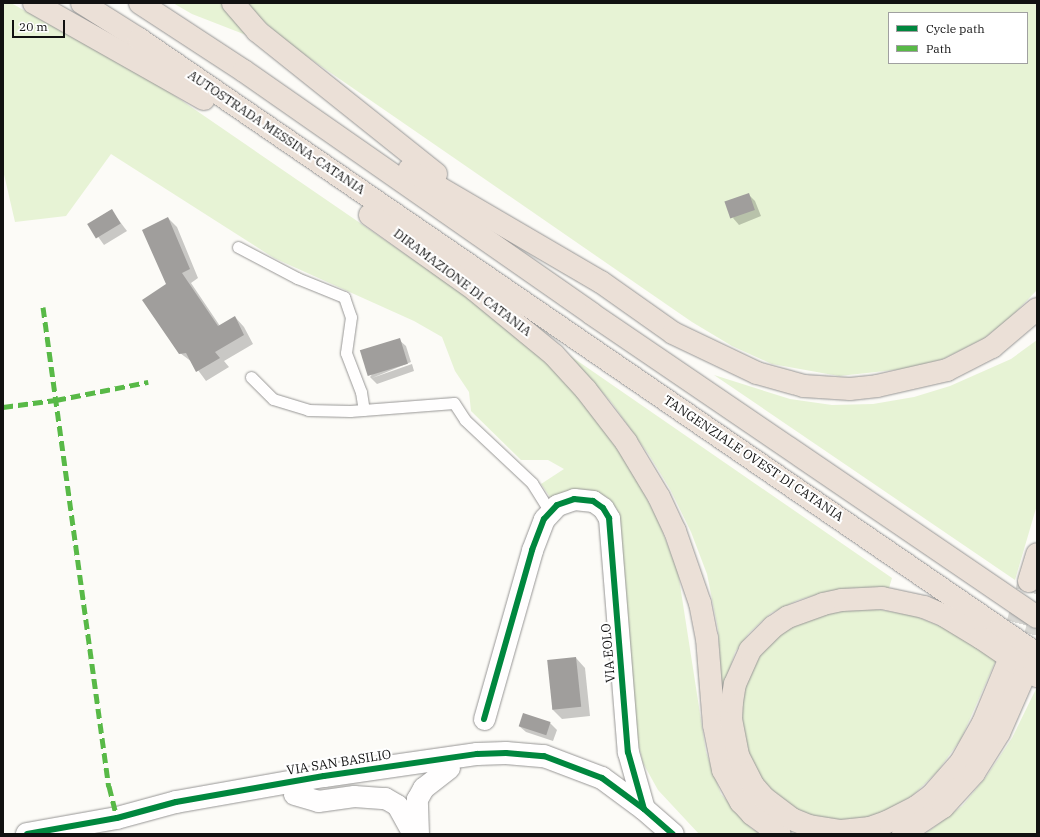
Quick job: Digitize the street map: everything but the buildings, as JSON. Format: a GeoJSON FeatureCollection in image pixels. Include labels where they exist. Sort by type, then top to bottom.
{"type":"FeatureCollection","features":[{"type":"Feature","properties":{"kind":"highway"},"geometry":{"type":"LineString","coordinates":[[34,3],[198,96],[262,123]]}},
{"type":"Feature","properties":{"kind":"highway","name":"AUTOSTRADA MESSINA-CATANIA"},"geometry":{"type":"LineString","coordinates":[[82,3],[139,39],[470,265]]}},
{"type":"Feature","properties":{"kind":"highway"},"geometry":{"type":"LineString","coordinates":[[140,3],[492,232],[601,282],[673,333],[757,373],[804,386],[850,389],[877,386],[948,370],[992,347],[1037,309]]}},
{"type":"Feature","properties":{"kind":"highway"},"geometry":{"type":"LineString","coordinates":[[233,3],[257,31],[492,232],[592,314],[1037,617]]}},
{"type":"Feature","properties":{"kind":"highway","name":"DIRAMAZIONE DI CATANIA"},"geometry":{"type":"LineString","coordinates":[[302,151],[370,215],[481,295],[554,355],[586,390],[626,442],[659,497],[675,531],[700,603],[707,638],[714,725],[723,770],[741,802],[752,814],[780,834]]}},
{"type":"Feature","properties":{"kind":"highway","name":"TANGENZIALE OVEST DI CATANIA"},"geometry":{"type":"LineString","coordinates":[[470,265],[1037,654]]}},
{"type":"Feature","properties":{"kind":"highway"},"geometry":{"type":"LineString","coordinates":[[1029,581],[1037,554]]}},
{"type":"Feature","properties":{"kind":"highway"},"geometry":{"type":"LineString","coordinates":[[882,598],[924,607],[969,631],[1022,673],[983,723],[961,762],[932,794],[916,807],[887,822],[840,831],[809,826],[792,819],[765,799],[753,785],[738,755],[731,720],[732,702],[742,666],[750,650],[773,626],[788,617],[823,604],[842,600],[882,598]]}},
{"type":"Feature","properties":{"kind":"highway"},"geometry":{"type":"LineString","coordinates":[[903,834],[943,807],[974,773],[999,733],[1022,673]]}},
{"type":"Feature","properties":{"kind":"street","name":"VIA EOLO"},"geometry":{"type":"LineString","coordinates":[[547,515],[557,505],[574,499],[593,501],[603,508],[609,518],[628,752],[644,809]]}},
{"type":"Feature","properties":{"kind":"street"},"geometry":{"type":"LineString","coordinates":[[484,719],[532,550],[547,515]]}},
{"type":"Feature","properties":{"kind":"street","name":"VIA SAN BASILIO"},"geometry":{"type":"LineString","coordinates":[[27,834],[117,818],[176,802],[324,776],[470,754],[498,753],[544,756],[574,766],[602,778],[644,809]]}},
{"type":"Feature","properties":{"kind":"street","name":"VIA SAN BASILIO"},"geometry":{"type":"LineString","coordinates":[[117,818],[175,814],[449,768],[503,764],[542,768],[644,809]]}},
{"type":"Feature","properties":{"kind":"street"},"geometry":{"type":"LineString","coordinates":[[418,834],[417,799],[423,788],[449,768]]}},
{"type":"Feature","properties":{"kind":"street"},"geometry":{"type":"LineString","coordinates":[[294,794],[318,801],[354,796],[385,798],[397,805],[413,834]]}},
{"type":"Feature","properties":{"kind":"street"},"geometry":{"type":"LineString","coordinates":[[644,809],[673,834]]}},
{"type":"Feature","properties":{"kind":"lane"},"geometry":{"type":"LineString","coordinates":[[238,247],[297,278],[344,297],[351,317],[346,353],[361,392],[364,410]]}},
{"type":"Feature","properties":{"kind":"lane"},"geometry":{"type":"LineString","coordinates":[[251,377],[272,399],[308,410],[364,410],[454,403],[465,420],[532,483],[547,515]]}},
{"type":"Feature","properties":{"kind":"green space"},"geometry":{"type":"Polygon","coordinates":[[[3,3],[11,3],[162,87],[481,306],[544,358],[583,402],[630,467],[658,520],[678,572],[706,752],[721,794],[751,828],[760,834],[699,834],[658,790],[643,763],[637,739],[617,509],[607,497],[589,490],[550,497],[541,484],[564,469],[548,460],[521,460],[471,411],[469,392],[455,371],[442,337],[414,321],[274,258],[111,154],[66,216],[15,222],[3,170],[3,3]]]}},
{"type":"Feature","properties":{"kind":"green space"},"geometry":{"type":"Polygon","coordinates":[[[173,3],[221,3],[246,35],[192,14],[173,3]]]}},
{"type":"Feature","properties":{"kind":"green space"},"geometry":{"type":"Polygon","coordinates":[[[244,3],[1037,3],[1037,290],[1011,317],[983,339],[943,359],[912,368],[839,376],[772,364],[732,346],[692,322],[286,42],[244,3]]]}},
{"type":"Feature","properties":{"kind":"green space"},"geometry":{"type":"Polygon","coordinates":[[[1037,340],[1037,505],[1015,580],[714,375],[790,399],[832,405],[873,404],[914,397],[950,386],[1011,359],[1037,340]]]}},
{"type":"Feature","properties":{"kind":"green space"},"geometry":{"type":"Polygon","coordinates":[[[569,355],[892,578],[889,588],[854,588],[819,594],[798,600],[771,613],[749,633],[735,652],[722,693],[718,629],[707,574],[691,532],[670,489],[649,455],[612,403],[569,355]]]}},
{"type":"Feature","properties":{"kind":"green space"},"geometry":{"type":"Polygon","coordinates":[[[846,608],[876,609],[915,616],[947,629],[996,660],[961,739],[937,772],[912,796],[888,810],[864,819],[836,822],[813,819],[787,805],[766,786],[751,761],[743,737],[740,709],[747,679],[763,651],[785,631],[814,616],[846,608]]]}},
{"type":"Feature","properties":{"kind":"green space"},"geometry":{"type":"Polygon","coordinates":[[[1036,689],[1037,834],[925,834],[962,806],[986,777],[1012,738],[1036,689]]]}},
{"type":"Feature","properties":{"kind":"tunnel"},"geometry":{"type":"LineString","coordinates":[[1009,655],[1029,581]]}},
{"type":"Feature","properties":{"kind":"tunnel"},"geometry":{"type":"LineString","coordinates":[[1026,667],[1037,629]]}},
{"type":"Feature","properties":{"kind":"marked path"},"geometry":{"type":"LineString","coordinates":[[43,307],[109,786],[117,818]]}},
{"type":"Feature","properties":{"kind":"marked path"},"geometry":{"type":"LineString","coordinates":[[3,407],[56,400],[148,382]]}},
{"type":"Feature","properties":{"kind":"cycle path"},"geometry":{"type":"LineString","coordinates":[[484,719],[532,550],[544,519],[557,505],[574,499],[593,501],[603,508],[609,518],[628,752],[644,809]]}},
{"type":"Feature","properties":{"kind":"cycle path"},"geometry":{"type":"LineString","coordinates":[[27,834],[117,818],[176,802],[324,776],[477,754],[506,753],[544,756],[602,778],[644,809],[673,834]]}}]}
